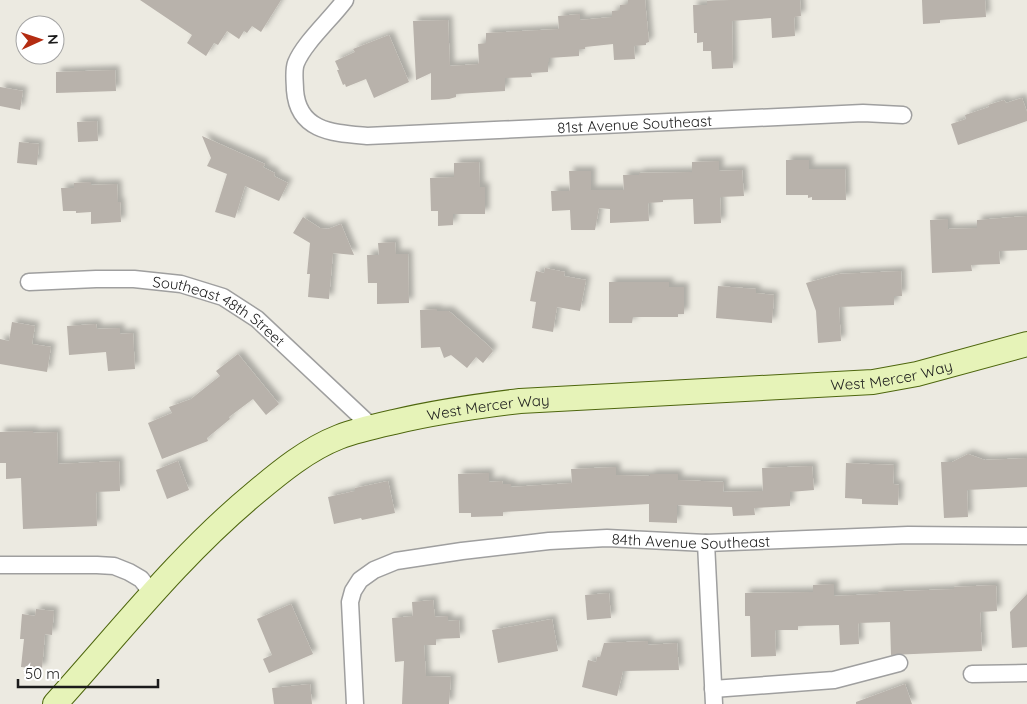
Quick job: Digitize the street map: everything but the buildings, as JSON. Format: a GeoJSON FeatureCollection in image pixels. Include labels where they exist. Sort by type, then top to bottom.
{"type":"FeatureCollection","features":[{"type":"Feature","properties":{"kind":"street","name":"81st Avenue Southeast"},"geometry":{"type":"LineString","coordinates":[[345,0],[305,48],[295,65],[296,97],[303,115],[315,127],[337,133],[367,136],[863,113],[903,115]]}},
{"type":"Feature","properties":{"kind":"street","name":"Southeast 48th Street"},"geometry":{"type":"LineString","coordinates":[[29,282],[134,279],[181,284],[223,298],[257,319],[372,427]]}},
{"type":"Feature","properties":{"kind":"street","name":"West Mercer Way"},"geometry":{"type":"LineString","coordinates":[[55,704],[152,593],[224,519],[278,473],[313,450],[338,437],[372,427],[465,408],[520,401],[873,382],[917,374],[1027,344]]}},
{"type":"Feature","properties":{"kind":"street","name":"84th Avenue Southeast"},"geometry":{"type":"LineString","coordinates":[[355,704],[350,602],[353,591],[360,580],[374,570],[396,561],[462,550],[549,541],[607,538],[706,543],[908,534],[1027,536]]}},
{"type":"Feature","properties":{"kind":"street"},"geometry":{"type":"LineString","coordinates":[[706,543],[714,696],[834,680],[899,663]]}},
{"type":"Feature","properties":{"kind":"street"},"geometry":{"type":"LineString","coordinates":[[0,565],[97,564],[114,566],[140,579],[152,593]]}},
{"type":"Feature","properties":{"kind":"street"},"geometry":{"type":"LineString","coordinates":[[972,674],[1027,673]]}}]}
